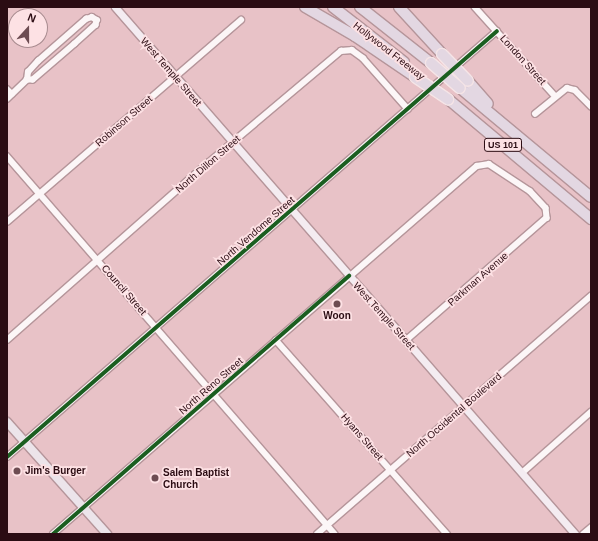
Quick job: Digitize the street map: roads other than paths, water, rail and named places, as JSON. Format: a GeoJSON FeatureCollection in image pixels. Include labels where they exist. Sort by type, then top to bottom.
{"type":"FeatureCollection","features":[{"type":"Feature","properties":{"kind":"highway"},"geometry":{"type":"LineString","coordinates":[[305,7],[417,75]]}},
{"type":"Feature","properties":{"kind":"highway","name":"Hollywood Freeway"},"geometry":{"type":"LineString","coordinates":[[333,7],[448,99],[591,219]]}},
{"type":"Feature","properties":{"kind":"highway","name":"Hollywood Freeway"},"geometry":{"type":"LineString","coordinates":[[360,7],[431,63],[464,84],[508,126],[591,197]]}},
{"type":"Feature","properties":{"kind":"highway"},"geometry":{"type":"LineString","coordinates":[[399,7],[442,54],[464,84]]}},
{"type":"Feature","properties":{"kind":"highway"},"geometry":{"type":"LineString","coordinates":[[558,191],[591,227]]}},
{"type":"Feature","properties":{"kind":"main road","name":"West Temple Street"},"geometry":{"type":"LineString","coordinates":[[115,7],[174,77],[575,534]]}},
{"type":"Feature","properties":{"kind":"main road"},"geometry":{"type":"LineString","coordinates":[[7,422],[107,534]]}},
{"type":"Feature","properties":{"kind":"street","name":"London Street"},"geometry":{"type":"LineString","coordinates":[[475,7],[555,96]]}},
{"type":"Feature","properties":{"kind":"street"},"geometry":{"type":"LineString","coordinates":[[7,99],[27,80],[28,72],[35,64],[86,19],[92,17],[97,20],[96,26],[33,80],[27,80]]}},
{"type":"Feature","properties":{"kind":"street","name":"Robinson Street"},"geometry":{"type":"LineString","coordinates":[[7,222],[241,20]]}},
{"type":"Feature","properties":{"kind":"street","name":"North Vendome Street"},"geometry":{"type":"LineString","coordinates":[[7,457],[497,31]]}},
{"type":"Feature","properties":{"kind":"street","name":"North Dillon Street"},"geometry":{"type":"LineString","coordinates":[[7,340],[232,142],[337,54],[345,50],[352,50],[363,58],[408,108]]}},
{"type":"Feature","properties":{"kind":"street"},"geometry":{"type":"LineString","coordinates":[[535,114],[555,96],[569,88],[591,106]]}},
{"type":"Feature","properties":{"kind":"street"},"geometry":{"type":"LineString","coordinates":[[7,89],[12,94]]}},
{"type":"Feature","properties":{"kind":"street","name":"Council Street"},"geometry":{"type":"LineString","coordinates":[[7,156],[157,327],[335,534]]}},
{"type":"Feature","properties":{"kind":"street","name":"North Reno Street"},"geometry":{"type":"LineString","coordinates":[[53,534],[481,163],[489,164],[522,185],[542,203],[548,215]]}},
{"type":"Feature","properties":{"kind":"street","name":"Parkman Avenue"},"geometry":{"type":"LineString","coordinates":[[406,341],[540,226],[548,215]]}},
{"type":"Feature","properties":{"kind":"street","name":"North Occidental Boulevard"},"geometry":{"type":"LineString","coordinates":[[317,534],[591,296]]}},
{"type":"Feature","properties":{"kind":"street","name":"Hyans Street"},"geometry":{"type":"LineString","coordinates":[[276,340],[447,534]]}},
{"type":"Feature","properties":{"kind":"street"},"geometry":{"type":"LineString","coordinates":[[522,473],[591,412]]}},
{"type":"Feature","properties":{"kind":"street"},"geometry":{"type":"LineString","coordinates":[[583,534],[591,527]]}},
{"type":"Feature","properties":{"kind":"place","name":"Woon"},"geometry":{"type":"Point","coordinates":[337,304]}},
{"type":"Feature","properties":{"kind":"place","name":"Jim's Burger"},"geometry":{"type":"Point","coordinates":[17,471]}},
{"type":"Feature","properties":{"kind":"place","name":"Salem Baptist Church"},"geometry":{"type":"Point","coordinates":[155,478]}}]}
